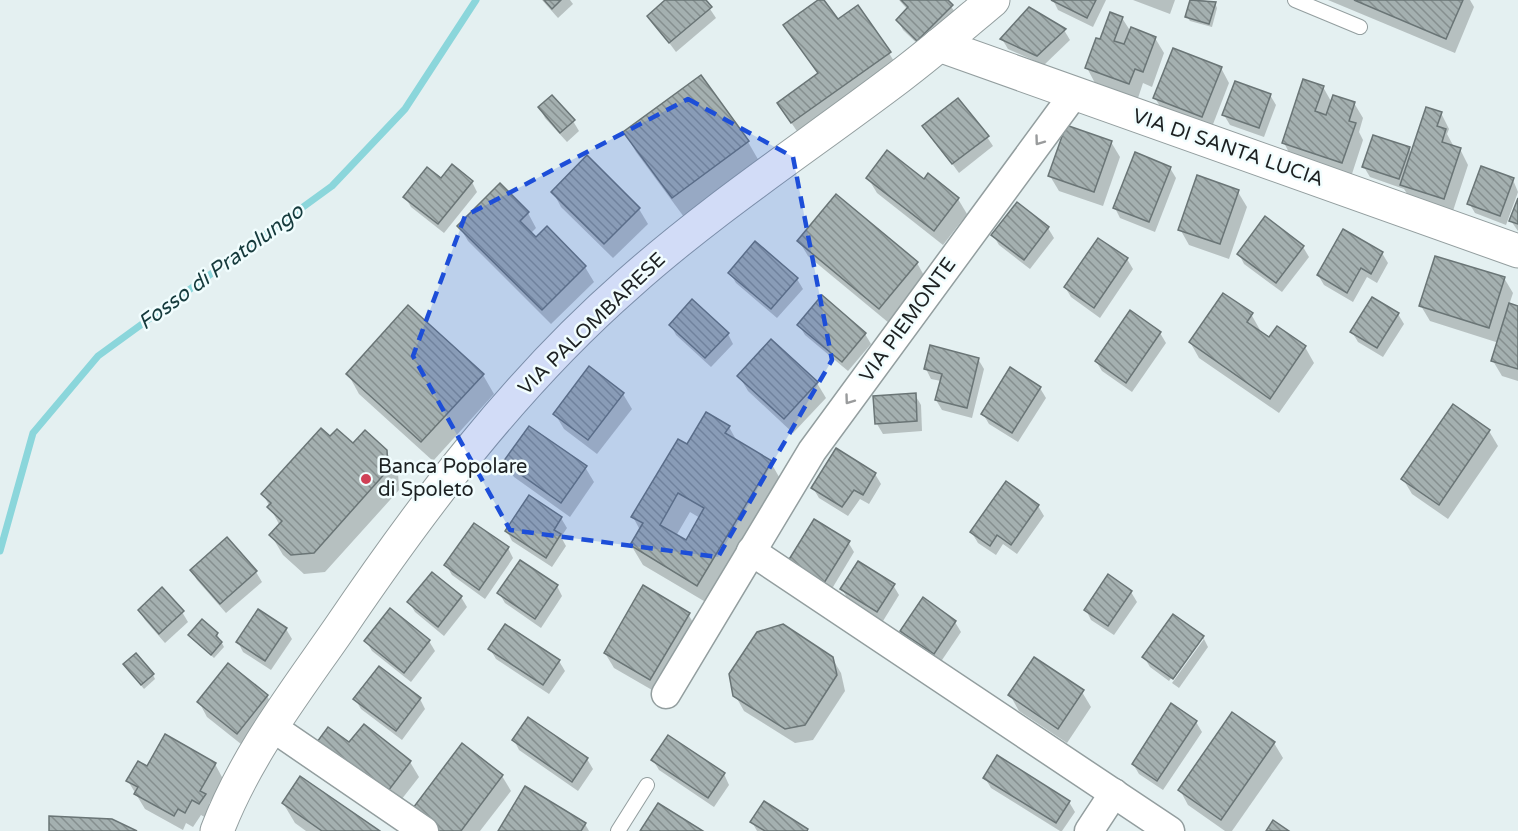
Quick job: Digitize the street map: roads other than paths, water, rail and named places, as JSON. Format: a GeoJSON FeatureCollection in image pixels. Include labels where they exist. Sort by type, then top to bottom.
{"type":"FeatureCollection","features":[{"type":"Feature","properties":{"kind":"main road","name":"VIA PALOMBARESE"},"geometry":{"type":"LineString","coordinates":[[217,831],[235,789],[272,727],[365,591],[495,420],[572,337],[686,234],[748,186],[898,78],[993,0]]}},
{"type":"Feature","properties":{"kind":"main road","name":"VIA DI SANTA LUCIA"},"geometry":{"type":"LineString","coordinates":[[939,45],[1518,251]]}},
{"type":"Feature","properties":{"kind":"street","name":"VIA PIEMONTE"},"geometry":{"type":"LineString","coordinates":[[666,694],[818,443],[1074,94]]}},
{"type":"Feature","properties":{"kind":"street"},"geometry":{"type":"LineString","coordinates":[[751,551],[1170,831]]}},
{"type":"Feature","properties":{"kind":"street"},"geometry":{"type":"LineString","coordinates":[[272,727],[424,831]]}},
{"type":"Feature","properties":{"kind":"street"},"geometry":{"type":"LineString","coordinates":[[1089,831],[1114,793]]}},
{"type":"Feature","properties":{"kind":"lane"},"geometry":{"type":"LineString","coordinates":[[1295,0],[1360,27]]}},
{"type":"Feature","properties":{"kind":"lane"},"geometry":{"type":"LineString","coordinates":[[618,831],[647,785]]}},
{"type":"Feature","properties":{"kind":"waterway","name":"Fosso di Pratolungo"},"geometry":{"type":"LineString","coordinates":[[0,551],[33,433],[98,356],[332,186],[405,109],[476,0]]}},
{"type":"Feature","properties":{"kind":"place","name":"Banca Popolare di Spoleto"},"geometry":{"type":"Point","coordinates":[366,479]}}]}
